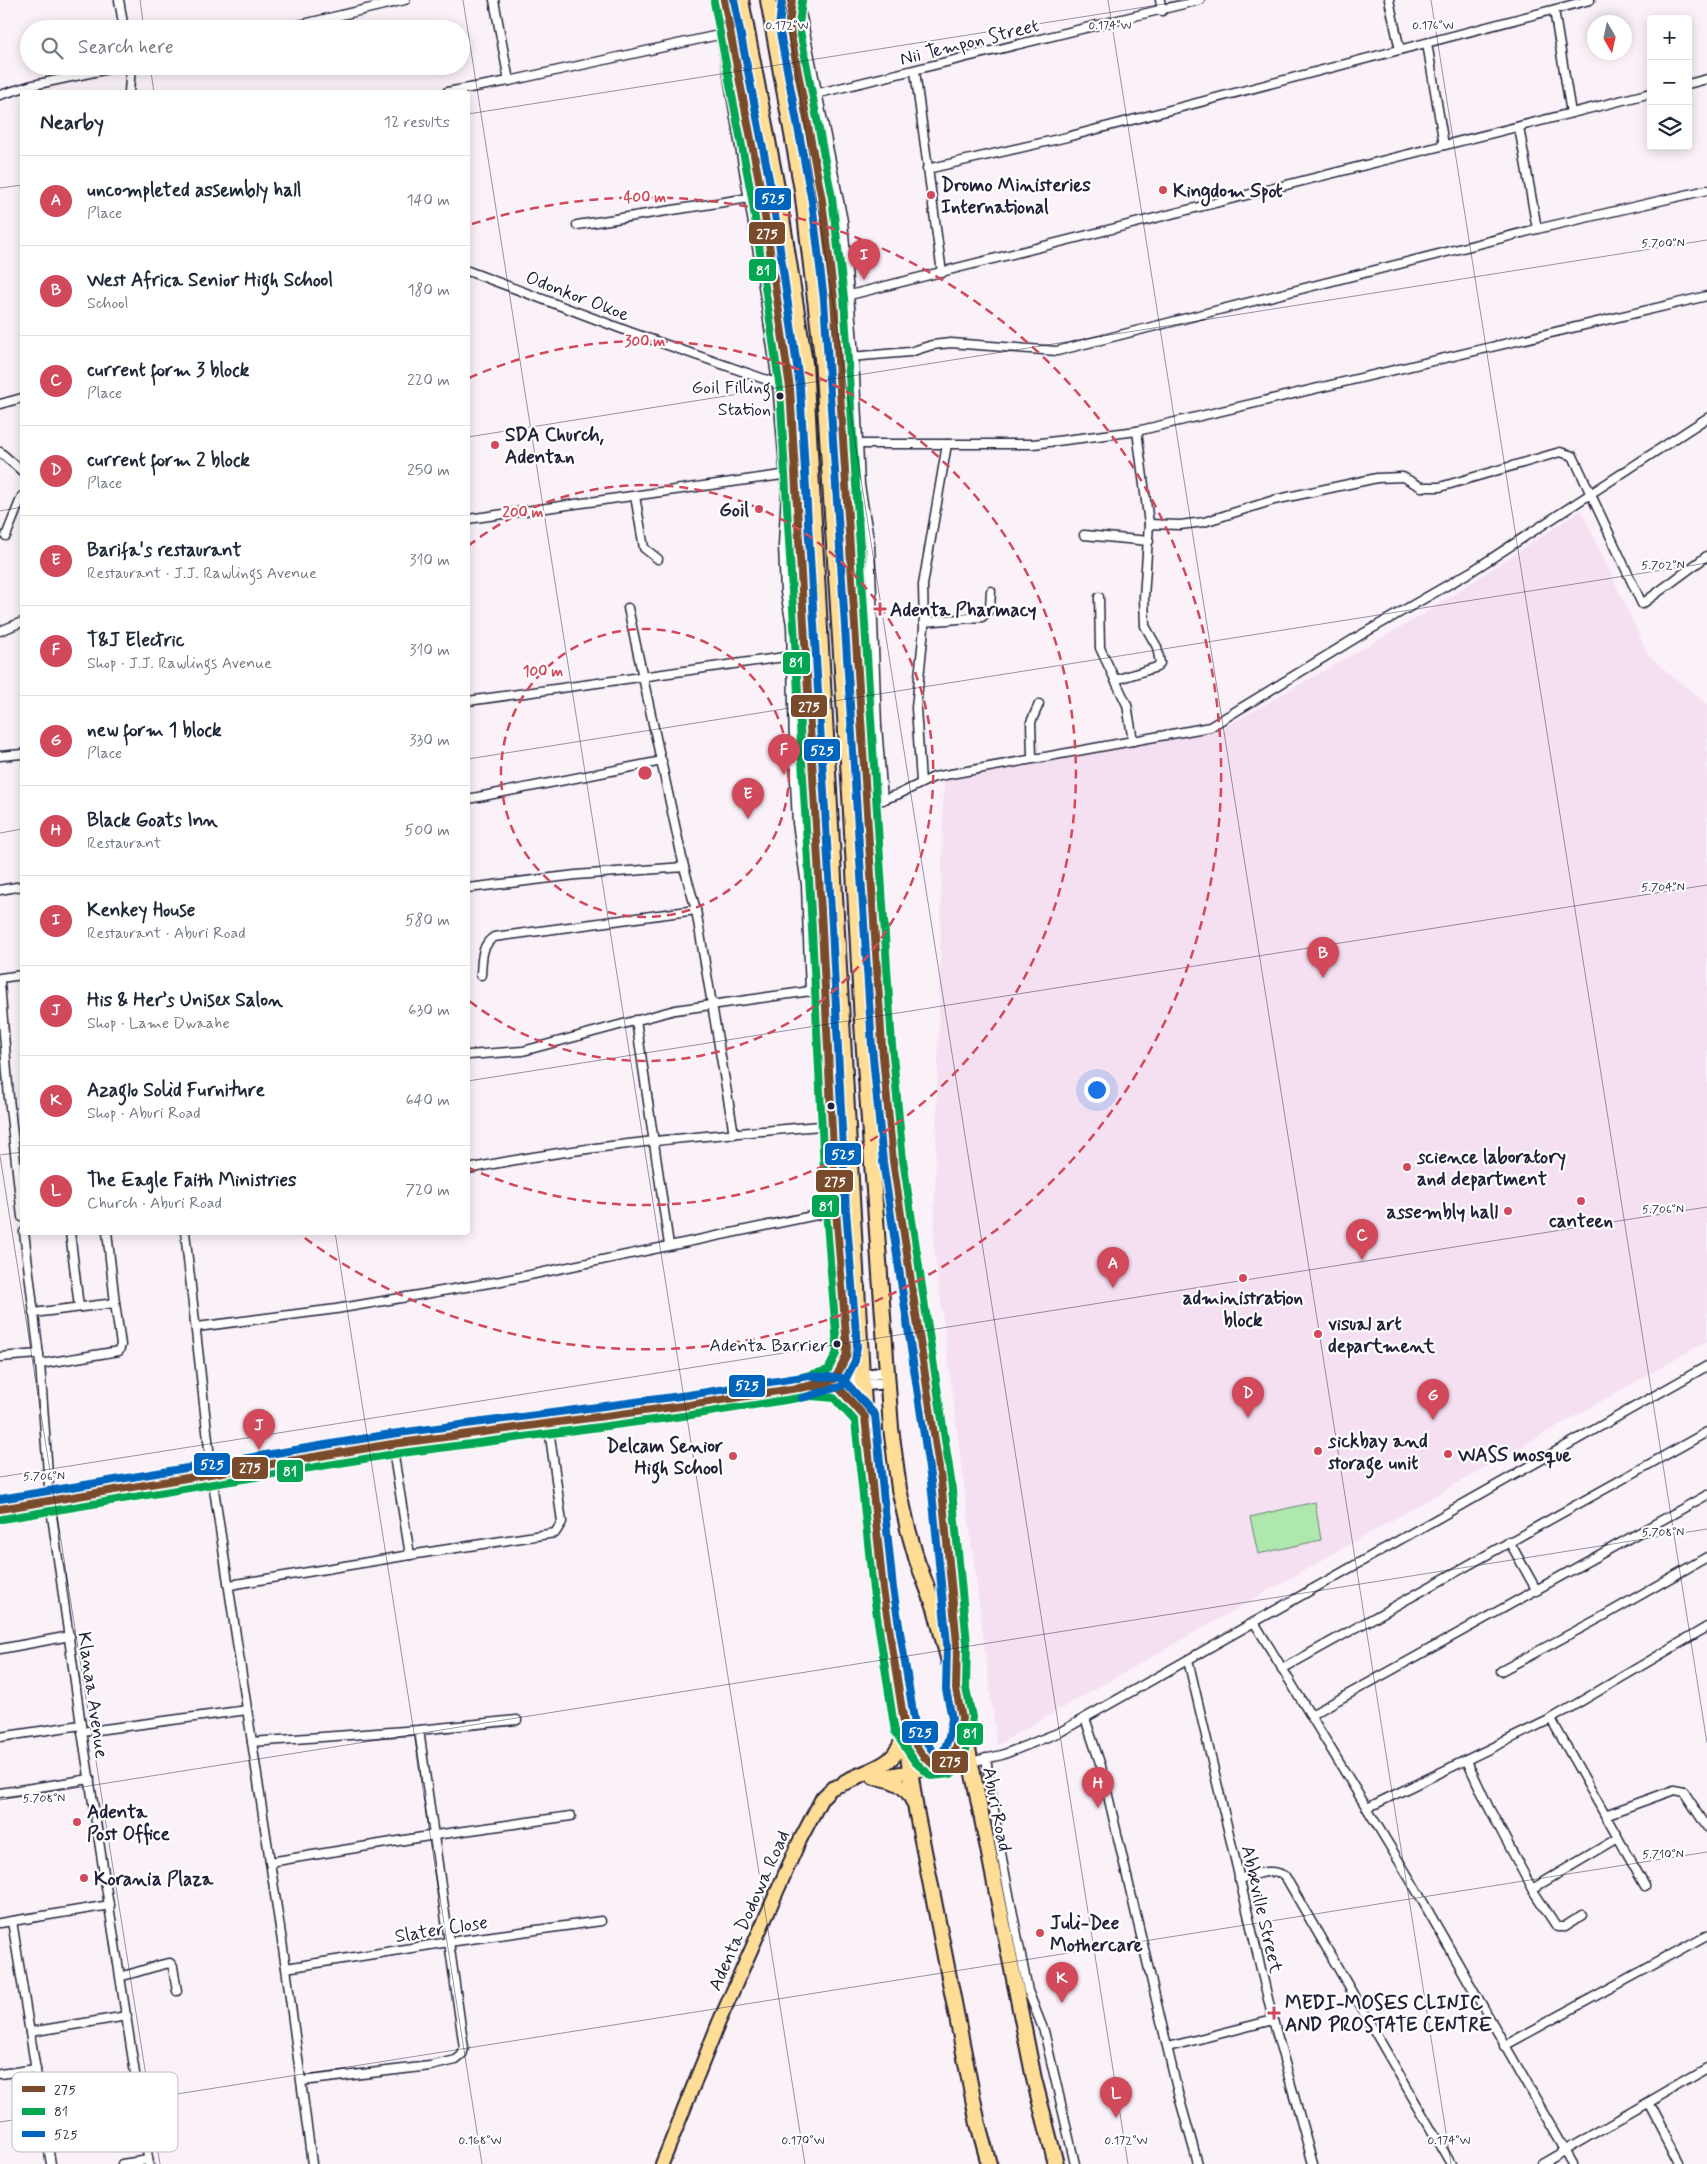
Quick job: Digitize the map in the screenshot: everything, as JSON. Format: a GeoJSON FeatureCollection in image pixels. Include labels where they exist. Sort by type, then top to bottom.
{"type":"FeatureCollection","features":[{"type":"Feature","properties":{"kind":"highway"},"geometry":{"type":"LineString","coordinates":[[741,0],[784,226],[805,363],[865,1416],[883,1589],[916,1810],[960,2037],[978,2124],[989,2164]]}},
{"type":"Feature","properties":{"kind":"highway","name":"Aburi Road"},"geometry":{"type":"LineString","coordinates":[[768,0],[802,190],[822,358],[852,826],[862,1022],[886,1378],[899,1490],[917,1561],[934,1608],[956,1689],[1034,2079],[1056,2164]]}},
{"type":"Feature","properties":{"kind":"highway"},"geometry":{"type":"LineString","coordinates":[[793,136],[816,166]]}},
{"type":"Feature","properties":{"kind":"highway"},"geometry":{"type":"LineString","coordinates":[[772,255],[784,226]]}},
{"type":"Feature","properties":{"kind":"highway"},"geometry":{"type":"LineString","coordinates":[[808,690],[823,690]]}},
{"type":"Feature","properties":{"kind":"highway"},"geometry":{"type":"LineString","coordinates":[[852,826],[867,827]]}},
{"type":"Feature","properties":{"kind":"highway"},"geometry":{"type":"LineString","coordinates":[[823,944],[838,945]]}},
{"type":"Feature","properties":{"kind":"highway"},"geometry":{"type":"LineString","coordinates":[[834,1169],[850,1168]]}},
{"type":"Feature","properties":{"kind":"highway"},"geometry":{"type":"LineString","coordinates":[[837,1384],[865,1416]]}},
{"type":"Feature","properties":{"kind":"highway"},"geometry":{"type":"LineString","coordinates":[[905,1729],[923,1756],[942,1766],[958,1740],[962,1718]]}},
{"type":"Feature","properties":{"kind":"highway"},"geometry":{"type":"LineString","coordinates":[[845,1782],[883,1766],[891,1760],[898,1753],[905,1729]]}},
{"type":"Feature","properties":{"kind":"highway"},"geometry":{"type":"LineString","coordinates":[[874,1777],[885,1778],[902,1786],[911,1795],[916,1810]]}},
{"type":"Feature","properties":{"kind":"main road","name":"Adenta Dodowa Road"},"geometry":{"type":"LineString","coordinates":[[662,2164],[719,2022],[799,1842],[822,1798],[832,1788],[845,1782],[970,1762]]}},
{"type":"Feature","properties":{"kind":"street"},"geometry":{"type":"LineString","coordinates":[[118,0],[122,20]]}},
{"type":"Feature","properties":{"kind":"street"},"geometry":{"type":"LineString","coordinates":[[320,20],[404,0]]}},
{"type":"Feature","properties":{"kind":"street"},"geometry":{"type":"LineString","coordinates":[[494,0],[509,81]]}},
{"type":"Feature","properties":{"kind":"street"},"geometry":{"type":"LineString","coordinates":[[715,0],[748,198],[776,384],[785,474],[785,592],[792,625],[797,823],[806,885],[810,992]]}},
{"type":"Feature","properties":{"kind":"street"},"geometry":{"type":"LineString","coordinates":[[724,0],[762,196],[790,388],[823,944],[836,1211],[847,1347],[846,1357],[837,1384]]}},
{"type":"Feature","properties":{"kind":"street"},"geometry":{"type":"LineString","coordinates":[[792,0],[790,25],[816,166],[834,299],[882,1046],[893,1161],[941,1481],[957,1644],[956,1689]]}},
{"type":"Feature","properties":{"kind":"street"},"geometry":{"type":"LineString","coordinates":[[797,0],[843,221],[854,356],[861,497],[870,545],[883,800]]}},
{"type":"Feature","properties":{"kind":"street"},"geometry":{"type":"LineString","coordinates":[[1160,0],[1162,11]]}},
{"type":"Feature","properties":{"kind":"street","name":"Nii Tempon Street"},"geometry":{"type":"LineString","coordinates":[[803,97],[1162,11],[1200,0]]}},
{"type":"Feature","properties":{"kind":"street"},"geometry":{"type":"LineString","coordinates":[[1389,0],[1400,50]]}},
{"type":"Feature","properties":{"kind":"street"},"geometry":{"type":"LineString","coordinates":[[928,169],[1067,137],[1554,10],[1571,2],[1590,0]]}},
{"type":"Feature","properties":{"kind":"street"},"geometry":{"type":"LineString","coordinates":[[1554,10],[1571,113]]}},
{"type":"Feature","properties":{"kind":"street"},"geometry":{"type":"LineString","coordinates":[[458,90],[509,81],[730,32]]}},
{"type":"Feature","properties":{"kind":"street"},"geometry":{"type":"LineString","coordinates":[[1427,43],[1444,145]]}},
{"type":"Feature","properties":{"kind":"street"},"geometry":{"type":"LineString","coordinates":[[915,71],[942,273]]}},
{"type":"Feature","properties":{"kind":"street"},"geometry":{"type":"LineString","coordinates":[[0,95],[29,86],[80,75]]}},
{"type":"Feature","properties":{"kind":"street"},"geometry":{"type":"LineString","coordinates":[[128,90],[130,75]]}},
{"type":"Feature","properties":{"kind":"street"},"geometry":{"type":"LineString","coordinates":[[1692,83],[1707,79]]}},
{"type":"Feature","properties":{"kind":"street"},"geometry":{"type":"LineString","coordinates":[[834,299],[1647,94]]}},
{"type":"Feature","properties":{"kind":"street"},"geometry":{"type":"LineString","coordinates":[[1519,127],[1537,229]]}},
{"type":"Feature","properties":{"kind":"street"},"geometry":{"type":"LineString","coordinates":[[838,358],[910,352],[932,345],[951,343],[1057,351],[1537,229],[1707,190]]}},
{"type":"Feature","properties":{"kind":"street"},"geometry":{"type":"LineString","coordinates":[[577,225],[762,196]]}},
{"type":"Feature","properties":{"kind":"street","name":"Odonkor Okoe"},"geometry":{"type":"LineString","coordinates":[[470,271],[630,332],[790,388]]}},
{"type":"Feature","properties":{"kind":"street"},"geometry":{"type":"LineString","coordinates":[[843,444],[1033,444],[1137,431],[1707,296]]}},
{"type":"Feature","properties":{"kind":"street"},"geometry":{"type":"LineString","coordinates":[[0,404],[20,399]]}},
{"type":"Feature","properties":{"kind":"street"},"geometry":{"type":"LineString","coordinates":[[867,805],[899,794],[920,782],[956,772],[1210,728],[1359,636],[1472,571],[1590,492],[1707,418]]}},
{"type":"Feature","properties":{"kind":"street"},"geometry":{"type":"LineString","coordinates":[[1115,680],[1157,667],[1160,663],[1157,647],[1145,626],[1144,597],[1149,524],[1137,431]]}},
{"type":"Feature","properties":{"kind":"street"},"geometry":{"type":"LineString","coordinates":[[920,782],[916,708],[924,622],[923,585],[947,444]]}},
{"type":"Feature","properties":{"kind":"street"},"geometry":{"type":"LineString","coordinates":[[0,452],[20,469]]}},
{"type":"Feature","properties":{"kind":"street"},"geometry":{"type":"LineString","coordinates":[[1149,524],[1180,525],[1204,522],[1274,500],[1377,478],[1403,477],[1421,487],[1440,487],[1560,452],[1573,456],[1642,604],[1707,556]]}},
{"type":"Feature","properties":{"kind":"street"},"geometry":{"type":"LineString","coordinates":[[470,519],[796,473]]}},
{"type":"Feature","properties":{"kind":"street"},"geometry":{"type":"LineString","coordinates":[[634,496],[644,548],[658,559]]}},
{"type":"Feature","properties":{"kind":"street"},"geometry":{"type":"LineString","coordinates":[[6,536],[20,501]]}},
{"type":"Feature","properties":{"kind":"street"},"geometry":{"type":"LineString","coordinates":[[1084,535],[1148,541]]}},
{"type":"Feature","properties":{"kind":"street"},"geometry":{"type":"LineString","coordinates":[[924,622],[982,618],[990,609],[991,591]]}},
{"type":"Feature","properties":{"kind":"street"},"geometry":{"type":"LineString","coordinates":[[1099,597],[1100,648],[1127,705],[1133,741]]}},
{"type":"Feature","properties":{"kind":"street"},"geometry":{"type":"LineString","coordinates":[[628,608],[645,678],[684,867],[696,910],[734,1134]]}},
{"type":"Feature","properties":{"kind":"street"},"geometry":{"type":"LineString","coordinates":[[0,631],[20,623]]}},
{"type":"Feature","properties":{"kind":"street"},"geometry":{"type":"LineString","coordinates":[[470,701],[645,678],[806,654]]}},
{"type":"Feature","properties":{"kind":"street"},"geometry":{"type":"LineString","coordinates":[[1032,758],[1031,722],[1039,704]]}},
{"type":"Feature","properties":{"kind":"street"},"geometry":{"type":"LineString","coordinates":[[0,756],[20,754]]}},
{"type":"Feature","properties":{"kind":"street"},"geometry":{"type":"LineString","coordinates":[[470,798],[662,761]]}},
{"type":"Feature","properties":{"kind":"street"},"geometry":{"type":"LineString","coordinates":[[470,888],[576,875],[684,867]]}},
{"type":"Feature","properties":{"kind":"street"},"geometry":{"type":"LineString","coordinates":[[0,890],[20,886]]}},
{"type":"Feature","properties":{"kind":"street"},"geometry":{"type":"LineString","coordinates":[[481,975],[484,950],[487,942],[494,937],[696,910]]}},
{"type":"Feature","properties":{"kind":"street"},"geometry":{"type":"LineString","coordinates":[[0,978],[20,975]]}},
{"type":"Feature","properties":{"kind":"street"},"geometry":{"type":"LineString","coordinates":[[0,982],[9,1098],[20,1199]]}},
{"type":"Feature","properties":{"kind":"street"},"geometry":{"type":"LineString","coordinates":[[470,1055],[523,1051],[570,1040],[675,1010],[825,989]]}},
{"type":"Feature","properties":{"kind":"street"},"geometry":{"type":"LineString","coordinates":[[636,1020],[669,1245]]}},
{"type":"Feature","properties":{"kind":"street"},"geometry":{"type":"LineString","coordinates":[[470,1169],[536,1155],[654,1140],[831,1124]]}},
{"type":"Feature","properties":{"kind":"street"},"geometry":{"type":"LineString","coordinates":[[197,1327],[336,1309],[501,1281],[836,1211]]}},
{"type":"Feature","properties":{"kind":"street","name":"Klanaa Avenue"},"geometry":{"type":"LineString","coordinates":[[24,1235],[40,1364],[50,1501],[82,1729],[135,2072]]}},
{"type":"Feature","properties":{"kind":"street"},"geometry":{"type":"LineString","coordinates":[[70,1235],[79,1307]]}},
{"type":"Feature","properties":{"kind":"street"},"geometry":{"type":"LineString","coordinates":[[40,1364],[119,1351],[121,1345],[107,1235]]}},
{"type":"Feature","properties":{"kind":"street"},"geometry":{"type":"LineString","coordinates":[[185,1235],[197,1327],[203,1414],[286,1968],[312,2164]]}},
{"type":"Feature","properties":{"kind":"street"},"geometry":{"type":"LineString","coordinates":[[33,1314],[115,1303]]}},
{"type":"Feature","properties":{"kind":"street"},"geometry":{"type":"LineString","coordinates":[[0,1358],[38,1354]]}},
{"type":"Feature","properties":{"kind":"street"},"geometry":{"type":"LineString","coordinates":[[970,1762],[1002,1755],[1060,1732],[1707,1366]]}},
{"type":"Feature","properties":{"kind":"street"},"geometry":{"type":"LineString","coordinates":[[0,1509],[212,1476],[392,1444],[548,1422],[688,1406],[811,1386],[886,1378]]}},
{"type":"Feature","properties":{"kind":"street"},"geometry":{"type":"LineString","coordinates":[[230,1586],[410,1555],[555,1533],[562,1522],[548,1422]]}},
{"type":"Feature","properties":{"kind":"street"},"geometry":{"type":"LineString","coordinates":[[1282,1669],[1707,1432]]}},
{"type":"Feature","properties":{"kind":"street"},"geometry":{"type":"LineString","coordinates":[[392,1444],[410,1555]]}},
{"type":"Feature","properties":{"kind":"street"},"geometry":{"type":"LineString","coordinates":[[1311,1715],[1707,1495]]}},
{"type":"Feature","properties":{"kind":"street"},"geometry":{"type":"LineString","coordinates":[[1508,1542],[1537,1591]]}},
{"type":"Feature","properties":{"kind":"street"},"geometry":{"type":"LineString","coordinates":[[1501,1671],[1600,1618],[1707,1557]]}},
{"type":"Feature","properties":{"kind":"street"},"geometry":{"type":"LineString","coordinates":[[1254,1622],[1367,1808],[1573,2164]]}},
{"type":"Feature","properties":{"kind":"street"},"geometry":{"type":"LineString","coordinates":[[1367,1808],[1551,1719],[1707,1627]]}},
{"type":"Feature","properties":{"kind":"street"},"geometry":{"type":"LineString","coordinates":[[0,1649],[70,1636]]}},
{"type":"Feature","properties":{"kind":"street","name":"Abbeville Street"},"geometry":{"type":"LineString","coordinates":[[1188,1660],[1273,2020],[1314,2164]]}},
{"type":"Feature","properties":{"kind":"street"},"geometry":{"type":"LineString","coordinates":[[0,1737],[247,1710]]}},
{"type":"Feature","properties":{"kind":"street"},"geometry":{"type":"LineString","coordinates":[[1085,1718],[1101,1766],[1168,2048],[1198,2164]]}},
{"type":"Feature","properties":{"kind":"street"},"geometry":{"type":"LineString","coordinates":[[1551,1719],[1645,1886]]}},
{"type":"Feature","properties":{"kind":"street"},"geometry":{"type":"LineString","coordinates":[[252,1742],[419,1730],[517,1720]]}},
{"type":"Feature","properties":{"kind":"street"},"geometry":{"type":"LineString","coordinates":[[302,2081],[416,2069],[456,2060],[462,2055],[464,2048],[419,1730]]}},
{"type":"Feature","properties":{"kind":"street"},"geometry":{"type":"LineString","coordinates":[[986,1758],[998,1844],[1028,1991],[1044,2031],[1075,2164]]}},
{"type":"Feature","properties":{"kind":"street"},"geometry":{"type":"LineString","coordinates":[[1467,1760],[1489,1808],[1532,1889],[1557,1927],[1564,1926],[1582,1914]]}},
{"type":"Feature","properties":{"kind":"street"},"geometry":{"type":"LineString","coordinates":[[0,1793],[90,1779]]}},
{"type":"Feature","properties":{"kind":"street"},"geometry":{"type":"LineString","coordinates":[[1605,1815],[1674,1790],[1684,1792],[1707,1827]]}},
{"type":"Feature","properties":{"kind":"street"},"geometry":{"type":"LineString","coordinates":[[270,1862],[434,1835],[571,1816]]}},
{"type":"Feature","properties":{"kind":"street"},"geometry":{"type":"LineString","coordinates":[[1532,1889],[1618,1838]]}},
{"type":"Feature","properties":{"kind":"street"},"geometry":{"type":"LineString","coordinates":[[1240,1879],[1271,1872],[1278,1872],[1285,1876],[1452,2164]]}},
{"type":"Feature","properties":{"kind":"street"},"geometry":{"type":"LineString","coordinates":[[0,1923],[110,1905]]}},
{"type":"Feature","properties":{"kind":"street","name":"Slater Close"},"geometry":{"type":"LineString","coordinates":[[286,1968],[449,1942],[601,1921]]}},
{"type":"Feature","properties":{"kind":"street"},"geometry":{"type":"LineString","coordinates":[[12,1922],[36,2072]]}},
{"type":"Feature","properties":{"kind":"street"},"geometry":{"type":"LineString","coordinates":[[1504,2046],[1707,1935]]}},
{"type":"Feature","properties":{"kind":"street"},"geometry":{"type":"LineString","coordinates":[[121,1976],[170,1963],[173,1967],[178,1991]]}},
{"type":"Feature","properties":{"kind":"street"},"geometry":{"type":"LineString","coordinates":[[30,2032],[127,2016]]}},
{"type":"Feature","properties":{"kind":"street"},"geometry":{"type":"LineString","coordinates":[[1168,2048],[1273,2020]]}},
{"type":"Feature","properties":{"kind":"street"},"geometry":{"type":"LineString","coordinates":[[1542,2164],[1707,2068]]}},
{"type":"Feature","properties":{"kind":"street"},"geometry":{"type":"LineString","coordinates":[[14,2072],[36,2069]]}},
{"type":"Feature","properties":{"kind":"street"},"geometry":{"type":"LineString","coordinates":[[1648,2104],[1680,2164]]}},
{"type":"Feature","properties":{"kind":"street"},"geometry":{"type":"LineString","coordinates":[[122,2164],[148,2162]]}},
{"type":"Feature","properties":{"kind":"shaded area"},"geometry":{"type":"Polygon","coordinates":[[[1581,510],[1648,654],[1707,704],[1707,1341],[997,1745],[934,1247],[944,773],[1218,731],[1424,614],[1581,510]]]}},
{"type":"Feature","properties":{"kind":"green space"},"geometry":{"type":"Polygon","coordinates":[[[1315,1502],[1321,1540],[1258,1554],[1250,1517],[1315,1502]]]}},
{"type":"Feature","properties":{"kind":"transit line","name":"275"},"geometry":{"type":"LineString","coordinates":[[724,0],[762,196],[790,388],[822,928],[836,1211],[847,1347],[846,1357],[835,1379],[800,1388]]}},
{"type":"Feature","properties":{"kind":"transit line","name":"525"},"geometry":{"type":"LineString","coordinates":[[734,0],[772,194],[800,387],[832,927],[846,1210],[857,1346],[855,1361],[842,1386],[802,1398]]}},
{"type":"Feature","properties":{"kind":"transit line","name":"525"},"geometry":{"type":"LineString","coordinates":[[0,1499],[391,1434],[688,1395],[809,1376],[842,1378],[875,1415],[893,1588],[915,1725],[931,1749],[939,1756],[942,1755],[949,1737],[952,1718],[946,1690],[947,1644],[931,1482],[883,1162],[872,1047],[824,300],[812,202],[779,27],[782,0]]}},
{"type":"Feature","properties":{"kind":"transit line","name":"275"},"geometry":{"type":"LineString","coordinates":[[0,1509],[392,1444],[689,1405],[811,1386],[839,1388],[865,1417],[883,1589],[905,1729],[923,1756],[936,1767],[949,1764],[959,1740],[962,1718],[956,1689],[957,1644],[941,1481],[893,1161],[882,1046],[834,299],[822,200],[789,25],[792,0]]}},
{"type":"Feature","properties":{"kind":"transit line","name":"81"},"geometry":{"type":"LineString","coordinates":[[2,1519],[394,1454],[691,1415],[811,1396],[834,1398],[855,1421],[873,1590],[895,1732],[915,1762],[931,1776],[951,1774],[957,1770],[969,1743],[972,1717],[966,1688],[967,1643],[951,1480],[903,1160],[892,1045],[844,298],[832,198],[799,25],[802,1]]}},
{"type":"Feature","properties":{"kind":"transit line","name":"81"},"geometry":{"type":"LineString","coordinates":[[714,2],[752,198],[780,389],[812,929],[826,1211],[837,1347],[836,1354],[828,1370],[798,1378]]}},
{"type":"Feature","properties":{"kind":"place","name":"Kingdom Spot"},"geometry":{"type":"Point","coordinates":[1163,190]}},
{"type":"Feature","properties":{"kind":"place","name":"Dromo Ministeries International"},"geometry":{"type":"Point","coordinates":[931,195]}},
{"type":"Feature","properties":{"kind":"place","name":"Kenkey House"},"geometry":{"type":"Point","coordinates":[864,280]}},
{"type":"Feature","properties":{"kind":"place","name":"Goil Filling Station"},"geometry":{"type":"Point","coordinates":[780,396]}},
{"type":"Feature","properties":{"kind":"place","name":"SDA Church, Adentan"},"geometry":{"type":"Point","coordinates":[495,445]}},
{"type":"Feature","properties":{"kind":"place","name":"Goil"},"geometry":{"type":"Point","coordinates":[759,509]}},
{"type":"Feature","properties":{"kind":"place","name":"Adenta Pharmacy"},"geometry":{"type":"Point","coordinates":[880,609]}},
{"type":"Feature","properties":{"kind":"place","name":"T&J Electric"},"geometry":{"type":"Point","coordinates":[784,775]}},
{"type":"Feature","properties":{"kind":"place","name":"Barifa's restaurant"},"geometry":{"type":"Point","coordinates":[748,819]}},
{"type":"Feature","properties":{"kind":"place","name":"West Africa Senior High School"},"geometry":{"type":"Point","coordinates":[1323,978]}},
{"type":"Feature","properties":{"kind":"place","name":"science laboratory and department"},"geometry":{"type":"Point","coordinates":[1407,1167]}},
{"type":"Feature","properties":{"kind":"place","name":"canteen"},"geometry":{"type":"Point","coordinates":[1581,1201]}},
{"type":"Feature","properties":{"kind":"place","name":"assembly hall"},"geometry":{"type":"Point","coordinates":[1508,1211]}},
{"type":"Feature","properties":{"kind":"place","name":"current form 3 block"},"geometry":{"type":"Point","coordinates":[1362,1260]}},
{"type":"Feature","properties":{"kind":"place","name":"administration block"},"geometry":{"type":"Point","coordinates":[1243,1278]}},
{"type":"Feature","properties":{"kind":"place","name":"uncompleted assembly hall"},"geometry":{"type":"Point","coordinates":[1113,1288]}},
{"type":"Feature","properties":{"kind":"place","name":"visual art department"},"geometry":{"type":"Point","coordinates":[1318,1334]}},
{"type":"Feature","properties":{"kind":"place","name":"Adenta Barrier"},"geometry":{"type":"Point","coordinates":[837,1344]}},
{"type":"Feature","properties":{"kind":"place","name":"current form 2 block"},"geometry":{"type":"Point","coordinates":[1248,1418]}},
{"type":"Feature","properties":{"kind":"place","name":"new form 1 block"},"geometry":{"type":"Point","coordinates":[1433,1420]}},
{"type":"Feature","properties":{"kind":"place","name":"His & Her’s Unisex Salon"},"geometry":{"type":"Point","coordinates":[259,1450]}},
{"type":"Feature","properties":{"kind":"place","name":"sickbay and storage unit"},"geometry":{"type":"Point","coordinates":[1318,1451]}},
{"type":"Feature","properties":{"kind":"place","name":"WASS mosque"},"geometry":{"type":"Point","coordinates":[1448,1454]}},
{"type":"Feature","properties":{"kind":"place","name":"Delcam Senior High School"},"geometry":{"type":"Point","coordinates":[733,1456]}},
{"type":"Feature","properties":{"kind":"place","name":"Black Goats Inn"},"geometry":{"type":"Point","coordinates":[1098,1808]}},
{"type":"Feature","properties":{"kind":"place","name":"Adenta Post Office"},"geometry":{"type":"Point","coordinates":[77,1822]}},
{"type":"Feature","properties":{"kind":"place","name":"Korania Plaza"},"geometry":{"type":"Point","coordinates":[84,1878]}},
{"type":"Feature","properties":{"kind":"place","name":"Juli-Dee Mothercare"},"geometry":{"type":"Point","coordinates":[1040,1933]}},
{"type":"Feature","properties":{"kind":"place","name":"Azaglo Solid Furniture"},"geometry":{"type":"Point","coordinates":[1062,2003]}},
{"type":"Feature","properties":{"kind":"place","name":"MEDI-MOSES CLINIC AND PROSTATE CENTRE"},"geometry":{"type":"Point","coordinates":[1274,2013]}},
{"type":"Feature","properties":{"kind":"place","name":"The Eagle Faith Ministries"},"geometry":{"type":"Point","coordinates":[1116,2118]}}]}
